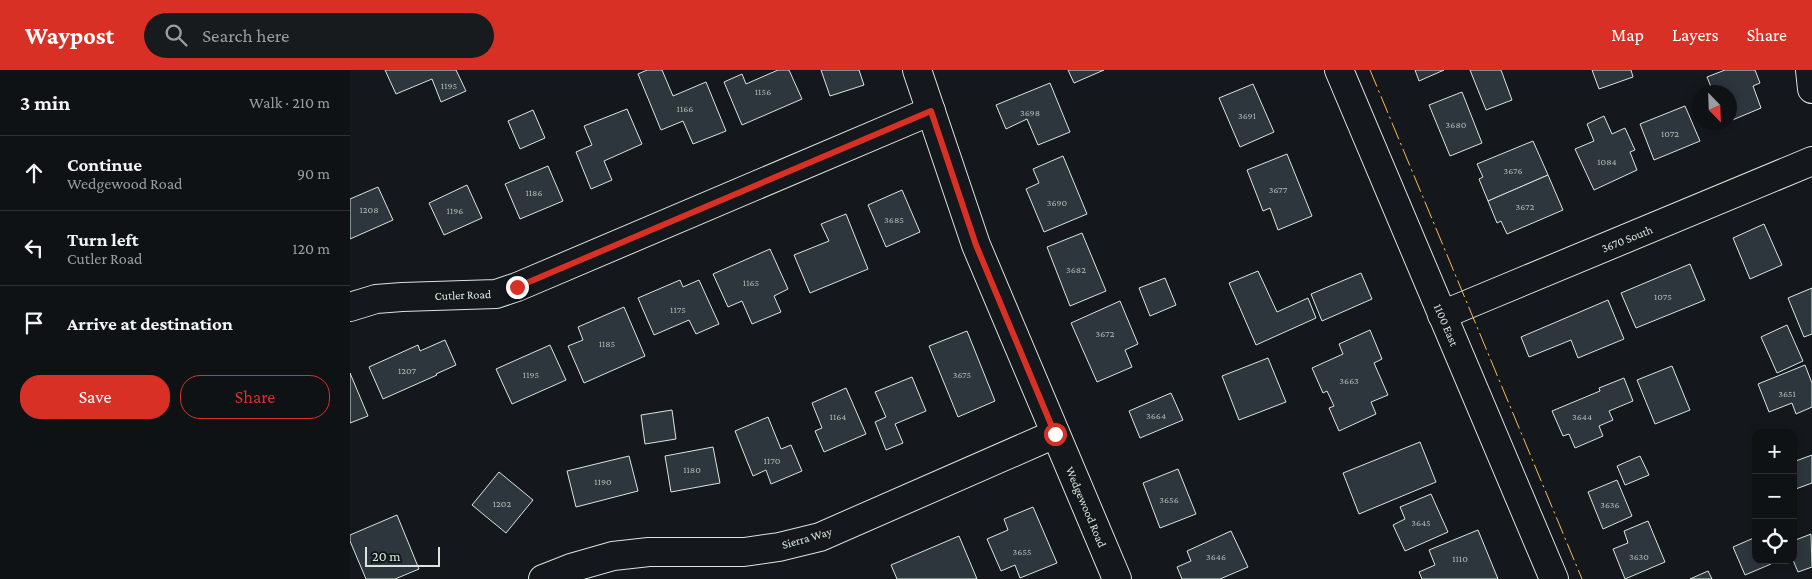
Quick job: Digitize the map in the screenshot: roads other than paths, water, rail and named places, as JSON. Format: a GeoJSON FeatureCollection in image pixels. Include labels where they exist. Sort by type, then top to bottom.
{"type":"FeatureCollection","features":[{"type":"Feature","properties":{"kind":"street","name":"Wedgewood Road"},"geometry":{"type":"LineString","coordinates":[[918,70],[976,245],[1116,579]]}},
{"type":"Feature","properties":{"kind":"street","name":"1100 East"},"geometry":{"type":"LineString","coordinates":[[1339,70],[1554,579]]}},
{"type":"Feature","properties":{"kind":"street"},"geometry":{"type":"LineString","coordinates":[[1810,70],[1812,89]]}},
{"type":"Feature","properties":{"kind":"street","name":"Cutler Road"},"geometry":{"type":"LineString","coordinates":[[350,307],[376,299],[496,294],[503,292],[931,111]]}},
{"type":"Feature","properties":{"kind":"street","name":"3670 South"},"geometry":{"type":"LineString","coordinates":[[1442,315],[1812,161]]}},
{"type":"Feature","properties":{"kind":"street","name":"Sierra Way"},"geometry":{"type":"LineString","coordinates":[[543,579],[571,568],[613,556],[649,552],[744,552],[779,547],[820,537],[1055,434]]}}]}
